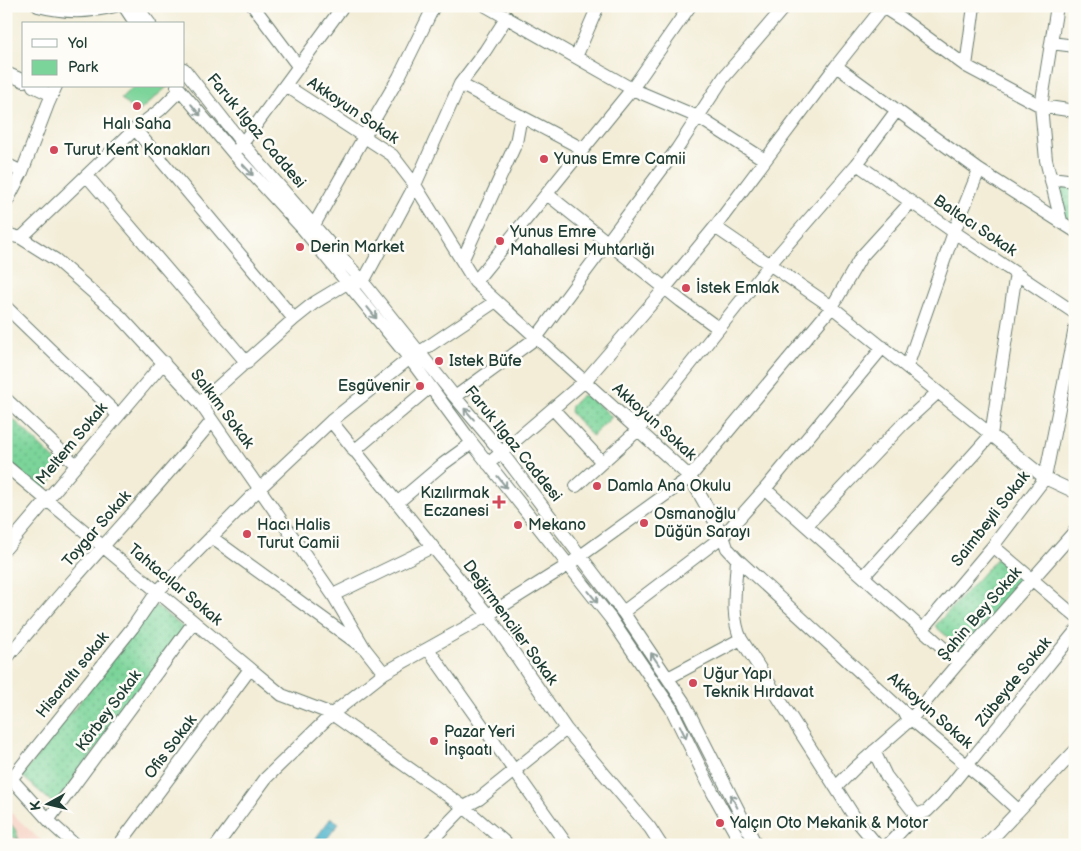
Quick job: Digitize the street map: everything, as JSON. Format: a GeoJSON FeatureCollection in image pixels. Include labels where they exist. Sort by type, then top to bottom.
{"type":"FeatureCollection","features":[{"type":"Feature","properties":{"kind":"street"},"geometry":{"type":"LineString","coordinates":[[38,6],[53,10],[94,12],[115,6]]}},
{"type":"Feature","properties":{"kind":"street"},"geometry":{"type":"LineString","coordinates":[[124,6],[135,22]]}},
{"type":"Feature","properties":{"kind":"street"},"geometry":{"type":"LineString","coordinates":[[136,6],[148,22]]}},
{"type":"Feature","properties":{"kind":"street"},"geometry":{"type":"LineString","coordinates":[[253,6],[298,66]]}},
{"type":"Feature","properties":{"kind":"street"},"geometry":{"type":"LineString","coordinates":[[234,154],[343,6]]}},
{"type":"Feature","properties":{"kind":"street"},"geometry":{"type":"LineString","coordinates":[[314,225],[399,78],[434,6]]}},
{"type":"Feature","properties":{"kind":"street"},"geometry":{"type":"LineString","coordinates":[[486,6],[632,89],[698,117],[764,160]]}},
{"type":"Feature","properties":{"kind":"street"},"geometry":{"type":"LineString","coordinates":[[576,57],[598,6]]}},
{"type":"Feature","properties":{"kind":"street"},"geometry":{"type":"LineString","coordinates":[[475,282],[632,89],[690,6]]}},
{"type":"Feature","properties":{"kind":"street"},"geometry":{"type":"LineString","coordinates":[[455,397],[536,338],[677,150],[724,77],[784,6]]}},
{"type":"Feature","properties":{"kind":"street"},"geometry":{"type":"LineString","coordinates":[[903,20],[906,6]]}},
{"type":"Feature","properties":{"kind":"street"},"geometry":{"type":"LineString","coordinates":[[966,66],[974,6]]}},
{"type":"Feature","properties":{"kind":"street"},"geometry":{"type":"LineString","coordinates":[[1057,6],[1041,106],[1046,160],[1061,221]]}},
{"type":"Feature","properties":{"kind":"street"},"geometry":{"type":"LineString","coordinates":[[488,464],[585,382],[715,226],[882,7],[966,66],[1041,106],[1075,111]]}},
{"type":"Feature","properties":{"kind":"street"},"geometry":{"type":"LineString","coordinates":[[89,22],[94,12]]}},
{"type":"Feature","properties":{"kind":"street"},"geometry":{"type":"LineString","coordinates":[[200,403],[314,303],[347,282],[363,282],[414,185],[460,84],[507,17]]}},
{"type":"Feature","properties":{"kind":"street"},"geometry":{"type":"LineString","coordinates":[[1051,43],[1075,46]]}},
{"type":"Feature","properties":{"kind":"street"},"geometry":{"type":"LineString","coordinates":[[836,66],[979,170],[1075,231]]}},
{"type":"Feature","properties":{"kind":"street","name":"Faruk Ilgaz Caddesi"},"geometry":{"type":"LineString","coordinates":[[185,70],[242,143],[363,282],[414,356],[430,387],[611,620],[671,708],[713,793],[742,845]]}},
{"type":"Feature","properties":{"kind":"street"},"geometry":{"type":"LineString","coordinates":[[6,73],[22,80]]}},
{"type":"Feature","properties":{"kind":"street","name":"Akkoyun Sokak"},"geometry":{"type":"LineString","coordinates":[[284,84],[392,155],[414,185],[475,282],[690,477],[723,536],[726,548],[911,719],[1018,810]]}},
{"type":"Feature","properties":{"kind":"street"},"geometry":{"type":"LineString","coordinates":[[460,84],[583,149]]}},
{"type":"Feature","properties":{"kind":"street"},"geometry":{"type":"LineString","coordinates":[[20,238],[135,129],[160,110],[178,88]]}},
{"type":"Feature","properties":{"kind":"street","name":"Faruk Ilgaz Caddesi"},"geometry":{"type":"LineString","coordinates":[[178,88],[234,154],[303,229],[347,282],[414,356],[455,397],[502,453],[581,556],[623,612],[683,701],[756,845]]}},
{"type":"Feature","properties":{"kind":"street"},"geometry":{"type":"LineString","coordinates":[[6,203],[22,172],[54,91]]}},
{"type":"Feature","properties":{"kind":"street"},"geometry":{"type":"LineString","coordinates":[[576,486],[638,430],[770,263],[857,164],[897,110]]}},
{"type":"Feature","properties":{"kind":"street"},"geometry":{"type":"LineString","coordinates":[[462,261],[516,143],[521,116]]}},
{"type":"Feature","properties":{"kind":"street"},"geometry":{"type":"LineString","coordinates":[[135,129],[294,319]]}},
{"type":"Feature","properties":{"kind":"street"},"geometry":{"type":"LineString","coordinates":[[6,164],[22,172]]}},
{"type":"Feature","properties":{"kind":"street","name":"Baltacı Sokak"},"geometry":{"type":"LineString","coordinates":[[857,164],[1075,313]]}},
{"type":"Feature","properties":{"kind":"street"},"geometry":{"type":"LineString","coordinates":[[907,367],[954,232],[979,170]]}},
{"type":"Feature","properties":{"kind":"street"},"geometry":{"type":"LineString","coordinates":[[87,176],[247,363]]}},
{"type":"Feature","properties":{"kind":"street"},"geometry":{"type":"LineString","coordinates":[[1051,178],[1075,181]]}},
{"type":"Feature","properties":{"kind":"street"},"geometry":{"type":"LineString","coordinates":[[547,194],[718,328]]}},
{"type":"Feature","properties":{"kind":"street"},"geometry":{"type":"LineString","coordinates":[[217,845],[266,778],[332,714],[384,673],[488,615],[568,565],[690,477],[832,307],[861,257],[911,202]]}},
{"type":"Feature","properties":{"kind":"street"},"geometry":{"type":"LineString","coordinates":[[715,226],[832,307],[1045,478],[1075,492]]}},
{"type":"Feature","properties":{"kind":"street","name":"Salkım Sokak"},"geometry":{"type":"LineString","coordinates":[[6,234],[20,238],[56,260],[120,316],[200,403],[333,595],[365,649]]}},
{"type":"Feature","properties":{"kind":"street"},"geometry":{"type":"LineString","coordinates":[[864,576],[991,435],[1016,273]]}},
{"type":"Feature","properties":{"kind":"street","name":"Hisaraltı sokak"},"geometry":{"type":"LineString","coordinates":[[9,775],[133,627],[158,592],[260,488],[331,422],[414,356],[496,301]]}},
{"type":"Feature","properties":{"kind":"street"},"geometry":{"type":"LineString","coordinates":[[6,307],[118,415]]}},
{"type":"Feature","properties":{"kind":"street","name":"Saimbeyli Sokak"},"geometry":{"type":"LineString","coordinates":[[922,629],[993,546],[1045,478],[1075,328]]}},
{"type":"Feature","properties":{"kind":"street"},"geometry":{"type":"LineString","coordinates":[[623,612],[723,536],[765,489],[882,347]]}},
{"type":"Feature","properties":{"kind":"street","name":"Meltem Sokak"},"geometry":{"type":"LineString","coordinates":[[6,548],[164,362]]}},
{"type":"Feature","properties":{"kind":"street"},"geometry":{"type":"LineString","coordinates":[[354,451],[430,387]]}},
{"type":"Feature","properties":{"kind":"street"},"geometry":{"type":"LineString","coordinates":[[807,526],[904,424],[938,392]]}},
{"type":"Feature","properties":{"kind":"street"},"geometry":{"type":"LineString","coordinates":[[6,399],[76,465]]}},
{"type":"Feature","properties":{"kind":"street"},"geometry":{"type":"LineString","coordinates":[[553,409],[602,462]]}},
{"type":"Feature","properties":{"kind":"street","name":"Toygar Sokak"},"geometry":{"type":"LineString","coordinates":[[6,659],[212,421]]}},
{"type":"Feature","properties":{"kind":"street","name":"Değirmenciler Sokak"},"geometry":{"type":"LineString","coordinates":[[331,422],[488,615],[566,729],[650,828],[661,845]]}},
{"type":"Feature","properties":{"kind":"street"},"geometry":{"type":"LineString","coordinates":[[396,503],[472,443]]}},
{"type":"Feature","properties":{"kind":"street","name":"Tahtacılar Sokak"},"geometry":{"type":"LineString","coordinates":[[6,466],[282,695],[332,714],[464,808],[508,845]]}},
{"type":"Feature","properties":{"kind":"street"},"geometry":{"type":"LineString","coordinates":[[765,489],[959,662]]}},
{"type":"Feature","properties":{"kind":"street","name":"Şahin Bey Sokak"},"geometry":{"type":"LineString","coordinates":[[836,787],[911,719],[1075,531]]}},
{"type":"Feature","properties":{"kind":"street"},"geometry":{"type":"LineString","coordinates":[[212,537],[365,649],[384,673]]}},
{"type":"Feature","properties":{"kind":"street"},"geometry":{"type":"LineString","coordinates":[[333,595],[432,546]]}},
{"type":"Feature","properties":{"kind":"street"},"geometry":{"type":"LineString","coordinates":[[993,546],[1075,616]]}},
{"type":"Feature","properties":{"kind":"street"},"geometry":{"type":"LineString","coordinates":[[737,559],[735,607],[737,630],[741,639],[858,821],[877,845]]}},
{"type":"Feature","properties":{"kind":"street","name":"Körbey Sokak"},"geometry":{"type":"LineString","coordinates":[[49,819],[194,622]]}},
{"type":"Feature","properties":{"kind":"street","name":"Zübeyde Sokak"},"geometry":{"type":"LineString","coordinates":[[888,845],[916,815],[927,811],[942,796],[1075,632]]}},
{"type":"Feature","properties":{"kind":"street"},"geometry":{"type":"LineString","coordinates":[[668,678],[741,639]]}},
{"type":"Feature","properties":{"kind":"street"},"geometry":{"type":"LineString","coordinates":[[428,649],[567,845]]}},
{"type":"Feature","properties":{"kind":"street","name":"Ofis Sokak"},"geometry":{"type":"LineString","coordinates":[[119,845],[250,669]]}},
{"type":"Feature","properties":{"kind":"street"},"geometry":{"type":"LineString","coordinates":[[427,845],[464,808],[479,799],[566,729]]}},
{"type":"Feature","properties":{"kind":"street"},"geometry":{"type":"LineString","coordinates":[[874,752],[886,776],[916,815]]}},
{"type":"Feature","properties":{"kind":"street"},"geometry":{"type":"LineString","coordinates":[[986,845],[1018,810],[1074,755]]}},
{"type":"Feature","properties":{"kind":"street"},"geometry":{"type":"LineString","coordinates":[[9,775],[53,825],[75,845]]}},
{"type":"Feature","properties":{"kind":"shaded area"},"geometry":{"type":"Polygon","coordinates":[[[6,808],[37,837],[47,845],[6,845],[6,808]]]}},
{"type":"Feature","properties":{"kind":"green space","name":"Halı Saha"},"geometry":{"type":"Polygon","coordinates":[[[132,88],[166,88],[136,114],[121,98],[132,88]]]}},
{"type":"Feature","properties":{"kind":"green space"},"geometry":{"type":"Polygon","coordinates":[[[1061,182],[1075,185],[1075,227],[1064,220],[1056,187],[1061,182]]]}},
{"type":"Feature","properties":{"kind":"green space"},"geometry":{"type":"Polygon","coordinates":[[[588,395],[612,417],[592,436],[570,412],[571,406],[581,396],[588,395]]]}},
{"type":"Feature","properties":{"kind":"green space"},"geometry":{"type":"Polygon","coordinates":[[[6,412],[60,465],[60,471],[46,488],[39,489],[6,459],[6,412]]]}},
{"type":"Feature","properties":{"kind":"green space"},"geometry":{"type":"Polygon","coordinates":[[[1000,555],[1023,576],[1023,581],[966,647],[959,647],[935,626],[1000,555]]]}},
{"type":"Feature","properties":{"kind":"green space"},"geometry":{"type":"Polygon","coordinates":[[[155,605],[185,629],[55,805],[22,776],[155,605]]]}},
{"type":"Feature","properties":{"kind":"green space"},"geometry":{"type":"Polygon","coordinates":[[[6,819],[15,829],[19,840],[6,833],[6,819]]]}},
{"type":"Feature","properties":{"kind":"water"},"geometry":{"type":"Polygon","coordinates":[[[331,818],[339,823],[322,845],[312,843],[331,818]]]}},
{"type":"Feature","properties":{"kind":"place","name":"Halı Saha"},"geometry":{"type":"Point","coordinates":[137,106]}},
{"type":"Feature","properties":{"kind":"place","name":"Turut Kent Konakları"},"geometry":{"type":"Point","coordinates":[54,150]}},
{"type":"Feature","properties":{"kind":"place","name":"Yunus Emre Camii"},"geometry":{"type":"Point","coordinates":[544,159]}},
{"type":"Feature","properties":{"kind":"place","name":"Yunus Emre Mahallesi Muhtarlığı"},"geometry":{"type":"Point","coordinates":[500,241]}},
{"type":"Feature","properties":{"kind":"place","name":"Derin Market"},"geometry":{"type":"Point","coordinates":[300,247]}},
{"type":"Feature","properties":{"kind":"place","name":"İstek Emlak"},"geometry":{"type":"Point","coordinates":[686,288]}},
{"type":"Feature","properties":{"kind":"place","name":"Istek Büfe"},"geometry":{"type":"Point","coordinates":[439,361]}},
{"type":"Feature","properties":{"kind":"place","name":"Esgüvenir"},"geometry":{"type":"Point","coordinates":[420,386]}},
{"type":"Feature","properties":{"kind":"place","name":"Damla Ana Okulu"},"geometry":{"type":"Point","coordinates":[597,486]}},
{"type":"Feature","properties":{"kind":"place","name":"Kızılırmak Eczanesi"},"geometry":{"type":"Point","coordinates":[499,502]}},
{"type":"Feature","properties":{"kind":"place","name":"Osmanoğlu Düğün Sarayı"},"geometry":{"type":"Point","coordinates":[644,523]}},
{"type":"Feature","properties":{"kind":"place","name":"Mekano"},"geometry":{"type":"Point","coordinates":[518,525]}},
{"type":"Feature","properties":{"kind":"place","name":"Hacı Halis Turut Camii"},"geometry":{"type":"Point","coordinates":[247,534]}},
{"type":"Feature","properties":{"kind":"place","name":"Uğur Yapı Teknik Hırdavat"},"geometry":{"type":"Point","coordinates":[693,683]}},
{"type":"Feature","properties":{"kind":"place","name":"Pazar Yeri İnşaatı"},"geometry":{"type":"Point","coordinates":[434,741]}},
{"type":"Feature","properties":{"kind":"place","name":"Yalçın Oto Mekanik & Motor"},"geometry":{"type":"Point","coordinates":[720,823]}}]}
